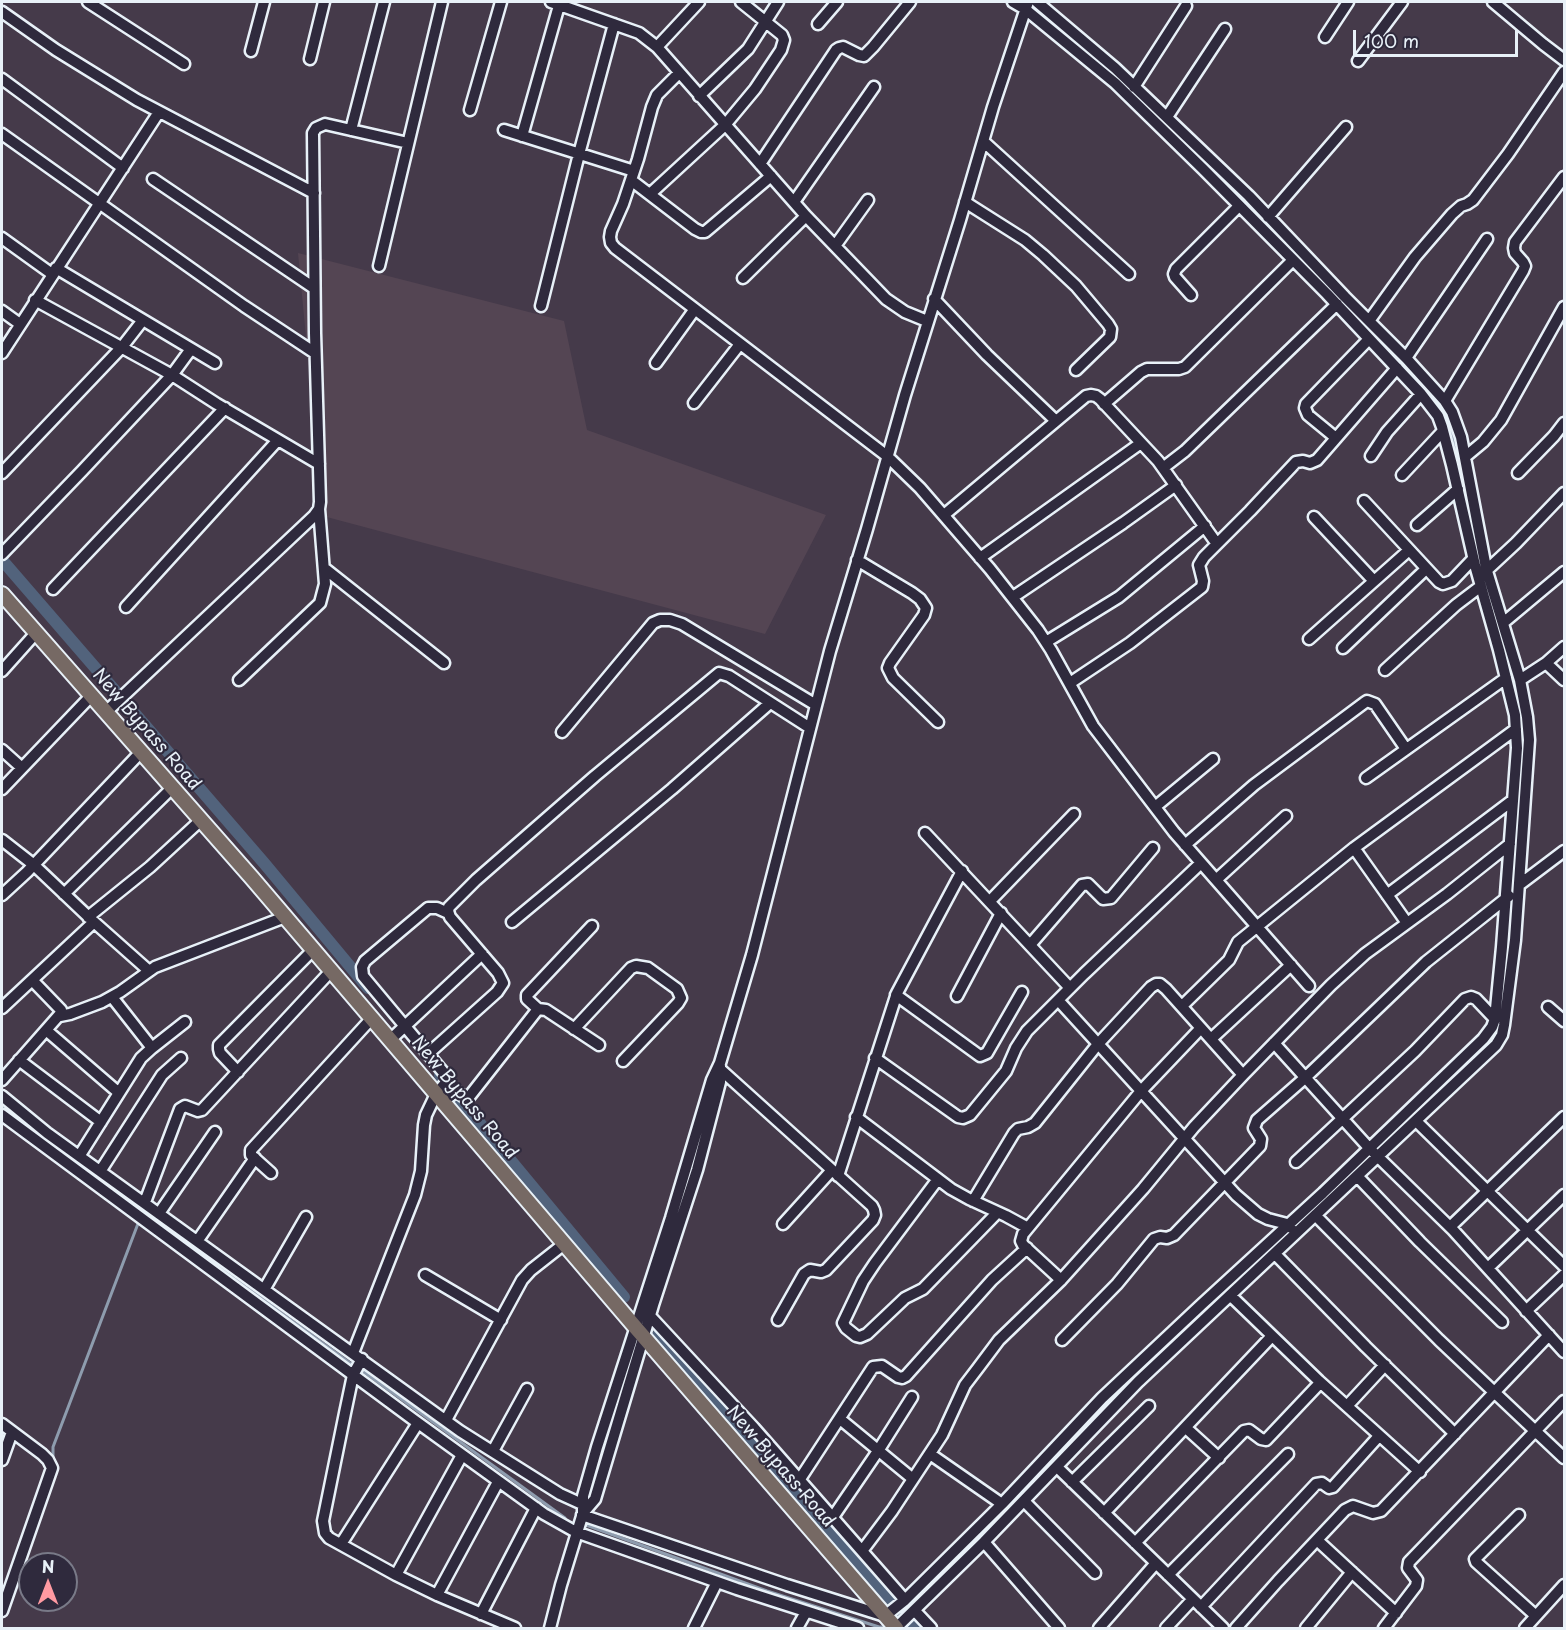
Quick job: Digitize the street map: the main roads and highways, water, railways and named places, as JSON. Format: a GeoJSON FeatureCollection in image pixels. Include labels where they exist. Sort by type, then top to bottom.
{"type":"FeatureCollection","features":[{"type":"Feature","properties":{"kind":"main road","name":"New Bypass Road"},"geometry":{"type":"LineString","coordinates":[[2,594],[372,1018],[399,1032],[564,1244],[640,1332],[896,1607],[905,1621]]}},
{"type":"Feature","properties":{"kind":"waterway"},"geometry":{"type":"LineString","coordinates":[[1055,24],[1088,54]]}},
{"type":"Feature","properties":{"kind":"waterway"},"geometry":{"type":"LineString","coordinates":[[1183,142],[1238,197]]}},
{"type":"Feature","properties":{"kind":"waterway"},"geometry":{"type":"LineString","coordinates":[[1354,315],[1396,358],[1446,416],[1461,481]]}},
{"type":"Feature","properties":{"kind":"waterway"},"geometry":{"type":"LineString","coordinates":[[2,560],[264,863],[368,988]]}},
{"type":"Feature","properties":{"kind":"waterway"},"geometry":{"type":"LineString","coordinates":[[1496,621],[1515,693]]}},
{"type":"Feature","properties":{"kind":"waterway"},"geometry":{"type":"LineString","coordinates":[[1519,711],[1523,736],[1522,749]]}},
{"type":"Feature","properties":{"kind":"waterway"},"geometry":{"type":"LineString","coordinates":[[1503,991],[1518,810]]}},
{"type":"Feature","properties":{"kind":"waterway"},"geometry":{"type":"LineString","coordinates":[[440,1075],[624,1297]]}},
{"type":"Feature","properties":{"kind":"waterway"},"geometry":{"type":"LineString","coordinates":[[2,1107],[66,1156]]}},
{"type":"Feature","properties":{"kind":"waterway"},"geometry":{"type":"LineString","coordinates":[[1375,1150],[1409,1118]]}},
{"type":"Feature","properties":{"kind":"waterway"},"geometry":{"type":"LineString","coordinates":[[95,1178],[144,1209],[229,1275],[354,1366]]}},
{"type":"Feature","properties":{"kind":"waterway"},"geometry":{"type":"LineString","coordinates":[[53,1461],[53,1447],[139,1221]]}},
{"type":"Feature","properties":{"kind":"waterway"},"geometry":{"type":"LineString","coordinates":[[907,1606],[1026,1489],[1102,1406],[1179,1333]]}},
{"type":"Feature","properties":{"kind":"waterway"},"geometry":{"type":"LineString","coordinates":[[658,1335],[916,1628]]}},
{"type":"Feature","properties":{"kind":"waterway"},"geometry":{"type":"LineString","coordinates":[[360,1369],[565,1518]]}},
{"type":"Feature","properties":{"kind":"waterway"},"geometry":{"type":"LineString","coordinates":[[586,1525],[767,1591],[884,1627]]}}]}
